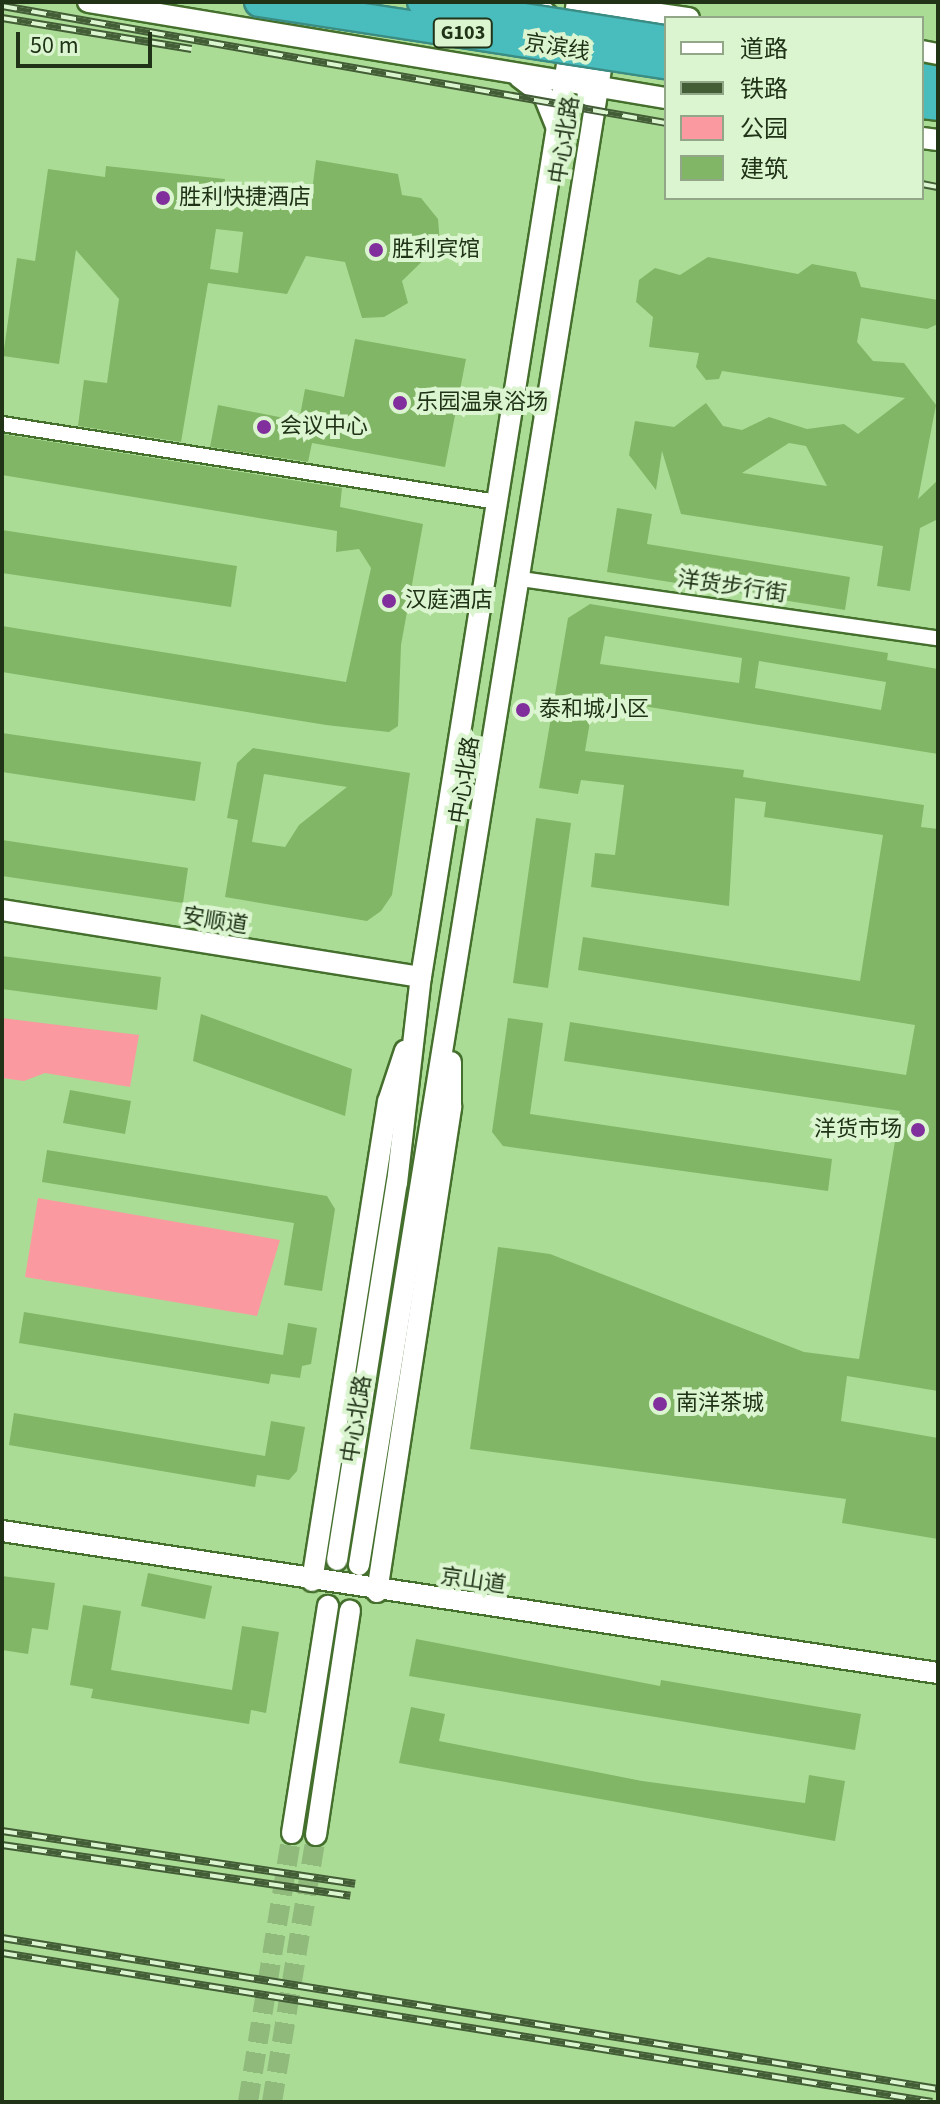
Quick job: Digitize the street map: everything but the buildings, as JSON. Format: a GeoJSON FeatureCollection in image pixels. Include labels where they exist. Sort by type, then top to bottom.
{"type":"FeatureCollection","features":[{"type":"Feature","properties":{"kind":"highway","name":"京滨线"},"geometry":{"type":"LineString","coordinates":[[259,2],[664,64]]}},
{"type":"Feature","properties":{"kind":"highway","name":"京滨线"},"geometry":{"type":"LineString","coordinates":[[422,2],[664,40]]}},
{"type":"Feature","properties":{"kind":"main road","name":"G103"},"geometry":{"type":"LineString","coordinates":[[88,2],[664,98]]}},
{"type":"Feature","properties":{"kind":"main road"},"geometry":{"type":"LineString","coordinates":[[534,2],[573,35],[592,87]]}},
{"type":"Feature","properties":{"kind":"main road"},"geometry":{"type":"LineString","coordinates":[[578,2],[611,4],[678,16]]}},
{"type":"Feature","properties":{"kind":"main road","name":"中心北路"},"geometry":{"type":"LineString","coordinates":[[337,1560],[421,977],[578,2]]}},
{"type":"Feature","properties":{"kind":"main road","name":"中心北路"},"geometry":{"type":"LineString","coordinates":[[359,1565],[521,579],[587,151],[592,87],[611,4]]}},
{"type":"Feature","properties":{"kind":"main road"},"geometry":{"type":"LineString","coordinates":[[503,72],[544,96],[557,144]]}},
{"type":"Feature","properties":{"kind":"main road","name":"安顺道"},"geometry":{"type":"LineString","coordinates":[[2,910],[421,977]]}},
{"type":"Feature","properties":{"kind":"main road"},"geometry":{"type":"LineString","coordinates":[[312,1581],[388,1102],[417,1013]]}},
{"type":"Feature","properties":{"kind":"main road"},"geometry":{"type":"LineString","coordinates":[[377,1592],[451,1107],[451,1018]]}},
{"type":"Feature","properties":{"kind":"main road","name":"京山道"},"geometry":{"type":"LineString","coordinates":[[2,1531],[377,1592],[938,1673]]}},
{"type":"Feature","properties":{"kind":"main road"},"geometry":{"type":"LineString","coordinates":[[292,1833],[328,1606]]}},
{"type":"Feature","properties":{"kind":"main road"},"geometry":{"type":"LineString","coordinates":[[316,1835],[350,1611]]}},
{"type":"Feature","properties":{"kind":"street"},"geometry":{"type":"LineString","coordinates":[[2,424],[497,502]]}},
{"type":"Feature","properties":{"kind":"street","name":"洋货步行街"},"geometry":{"type":"LineString","coordinates":[[521,579],[938,638]]}},
{"type":"Feature","properties":{"kind":"green space"},"geometry":{"type":"Polygon","coordinates":[[[2,1018],[139,1035],[130,1087],[45,1073],[24,1081],[2,1078],[2,1018]]]}},
{"type":"Feature","properties":{"kind":"green space"},"geometry":{"type":"Polygon","coordinates":[[[38,1198],[280,1240],[257,1316],[25,1277],[38,1198]]]}},
{"type":"Feature","properties":{"kind":"tunnel"},"geometry":{"type":"LineString","coordinates":[[248,2102],[292,1833]]}},
{"type":"Feature","properties":{"kind":"tunnel"},"geometry":{"type":"LineString","coordinates":[[272,2102],[316,1835]]}},
{"type":"Feature","properties":{"kind":"railway"},"geometry":{"type":"LineString","coordinates":[[2,6],[664,123]]}},
{"type":"Feature","properties":{"kind":"railway"},"geometry":{"type":"LineString","coordinates":[[2,18],[191,49]]}},
{"type":"Feature","properties":{"kind":"railway"},"geometry":{"type":"LineString","coordinates":[[924,184],[938,187]]}},
{"type":"Feature","properties":{"kind":"railway"},"geometry":{"type":"LineString","coordinates":[[2,1831],[355,1884]]}},
{"type":"Feature","properties":{"kind":"railway"},"geometry":{"type":"LineString","coordinates":[[2,1845],[350,1896]]}},
{"type":"Feature","properties":{"kind":"railway"},"geometry":{"type":"LineString","coordinates":[[2,1938],[938,2089]]}},
{"type":"Feature","properties":{"kind":"railway"},"geometry":{"type":"LineString","coordinates":[[2,1953],[932,2102]]}},
{"type":"Feature","properties":{"kind":"place","name":"胜利快捷酒店"},"geometry":{"type":"Point","coordinates":[163,198]}},
{"type":"Feature","properties":{"kind":"place","name":"胜利宾馆"},"geometry":{"type":"Point","coordinates":[376,250]}},
{"type":"Feature","properties":{"kind":"place","name":"乐园温泉浴场"},"geometry":{"type":"Point","coordinates":[400,403]}},
{"type":"Feature","properties":{"kind":"place","name":"会议中心"},"geometry":{"type":"Point","coordinates":[264,427]}},
{"type":"Feature","properties":{"kind":"place","name":"汉庭酒店"},"geometry":{"type":"Point","coordinates":[389,601]}},
{"type":"Feature","properties":{"kind":"place","name":"泰和城小区"},"geometry":{"type":"Point","coordinates":[523,710]}},
{"type":"Feature","properties":{"kind":"place","name":"洋货市场"},"geometry":{"type":"Point","coordinates":[918,1130]}},
{"type":"Feature","properties":{"kind":"place","name":"南洋茶城"},"geometry":{"type":"Point","coordinates":[660,1404]}}]}
